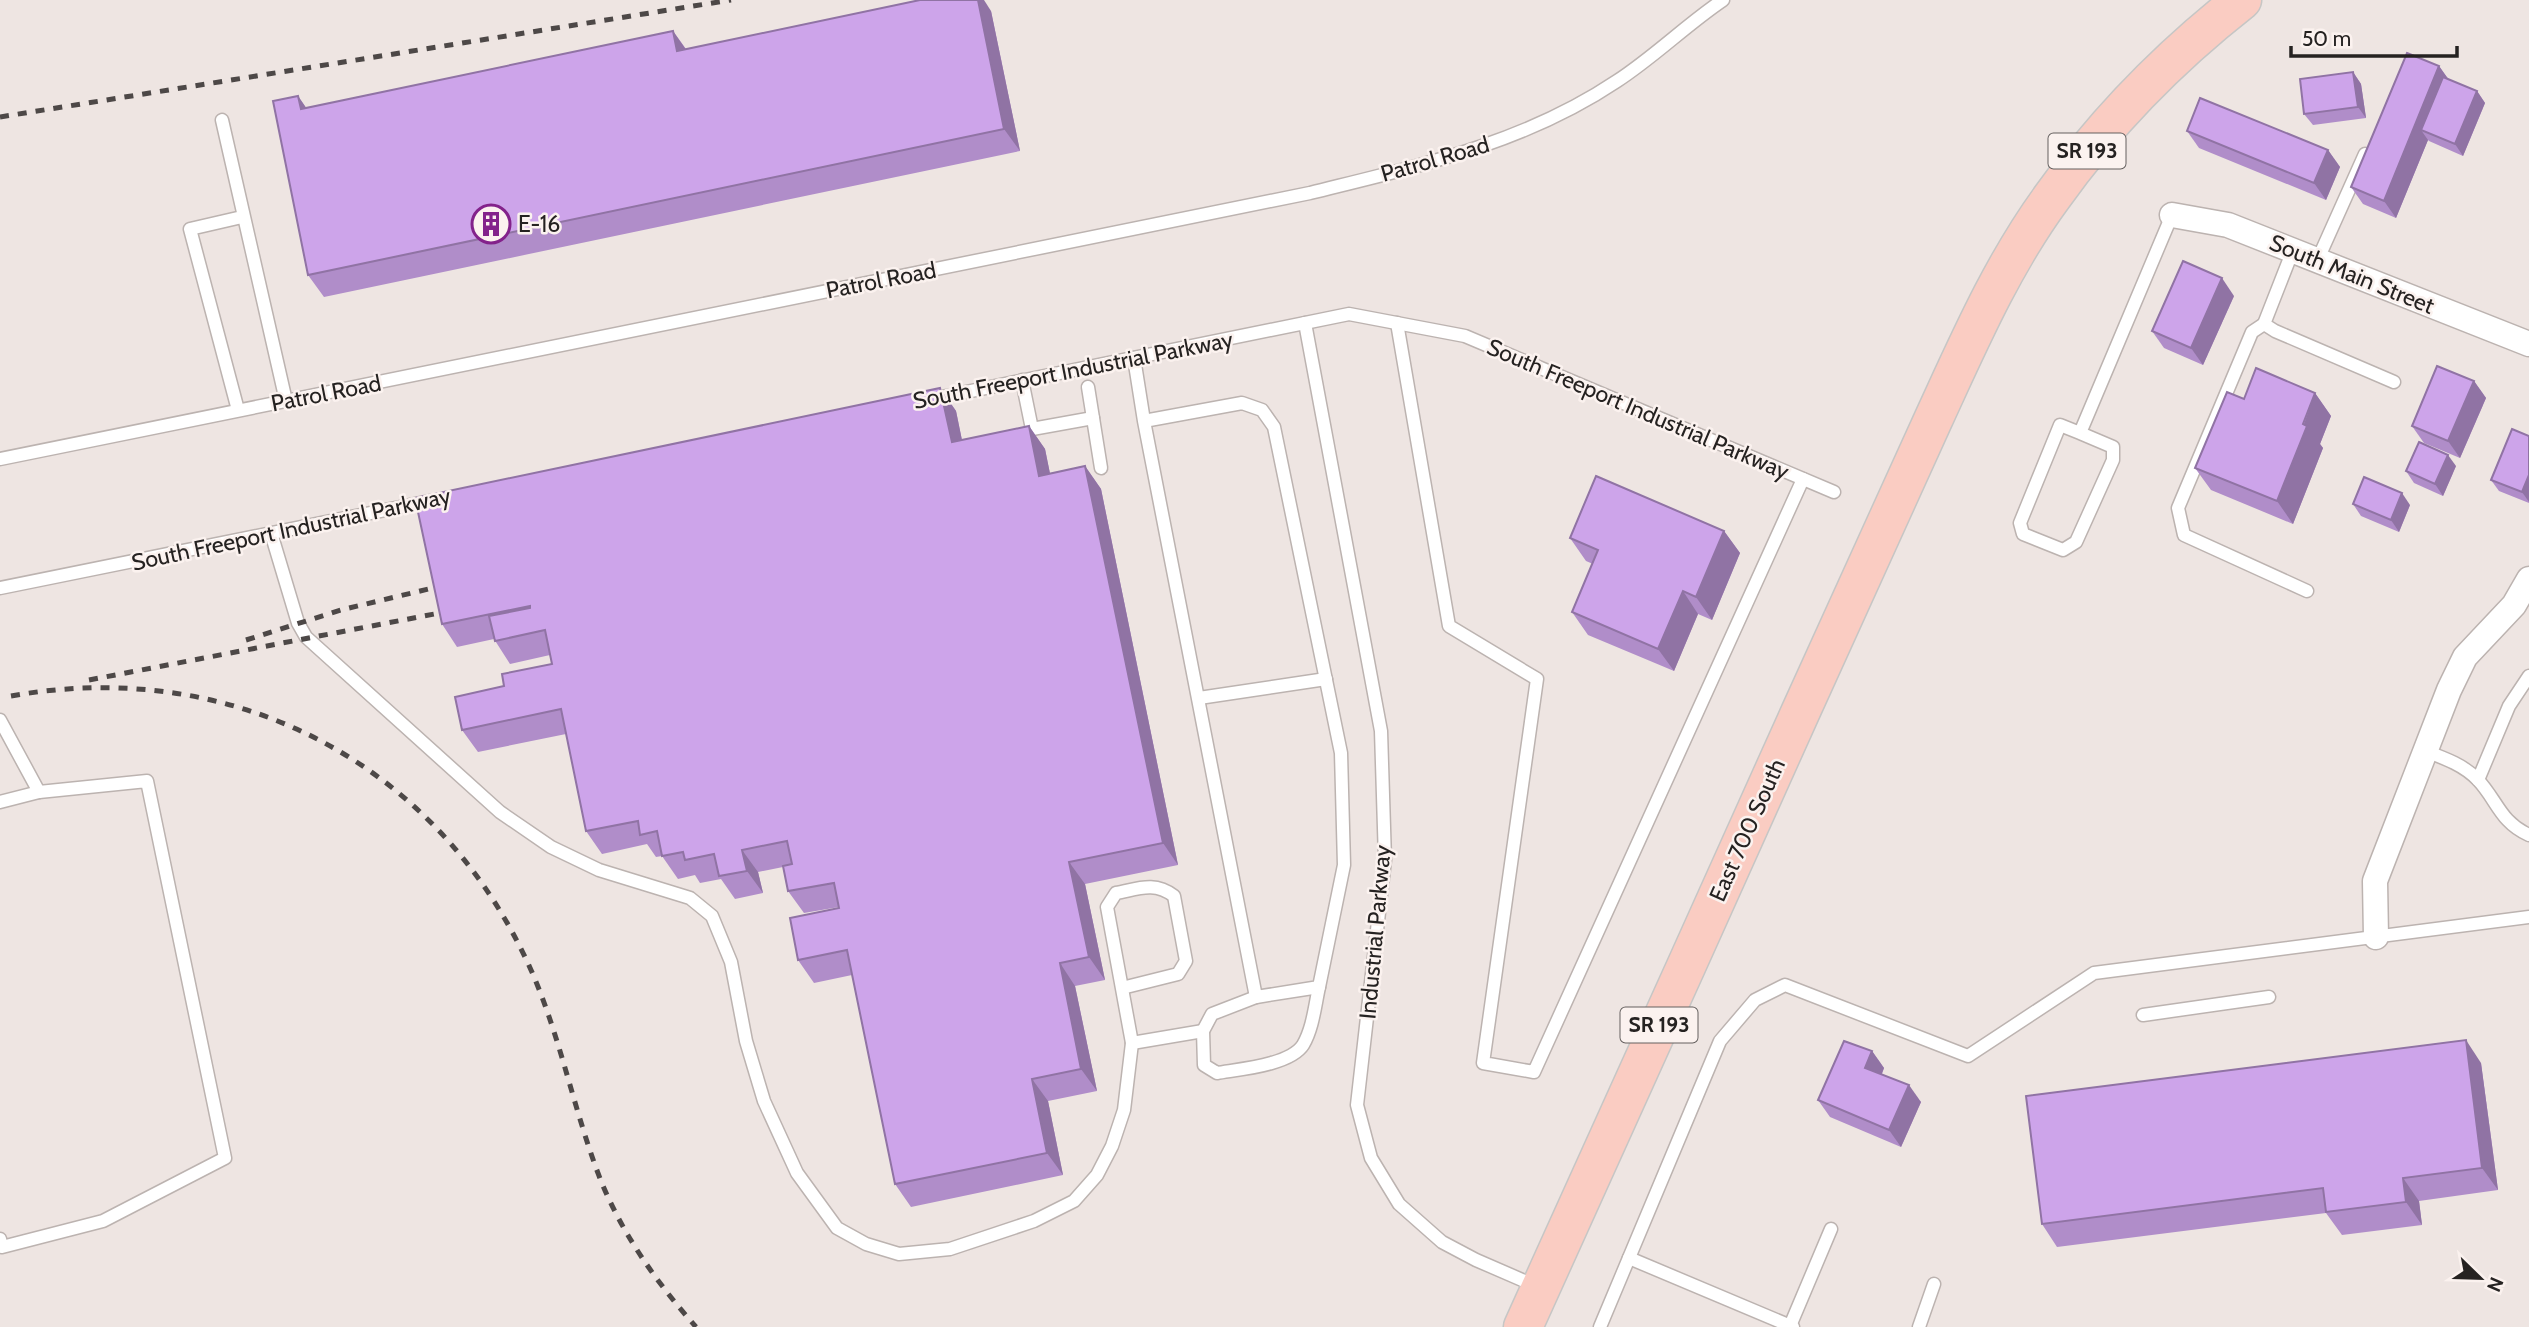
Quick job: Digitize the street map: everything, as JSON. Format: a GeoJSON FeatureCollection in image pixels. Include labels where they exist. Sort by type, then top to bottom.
{"type":"FeatureCollection","features":[{"type":"Feature","properties":{"kind":"main road","name":"East 700 South"},"geometry":{"type":"LineString","coordinates":[[1523,1327],[1973,334],[2016,252],[2050,199],[2138,90],[2200,33],[2242,0]]}},
{"type":"Feature","properties":{"kind":"street","name":"South Main Street"},"geometry":{"type":"LineString","coordinates":[[2172,215],[2228,225],[2529,344]]}},
{"type":"Feature","properties":{"kind":"street"},"geometry":{"type":"LineString","coordinates":[[2376,937],[2375,881],[2449,690],[2465,657],[2514,605],[2529,579]]}},
{"type":"Feature","properties":{"kind":"lane","name":"Patrol Road"},"geometry":{"type":"LineString","coordinates":[[0,459],[1310,193],[1456,157],[1534,128],[1618,81],[1723,0]]}},
{"type":"Feature","properties":{"kind":"lane"},"geometry":{"type":"LineString","coordinates":[[222,120],[286,401]]}},
{"type":"Feature","properties":{"kind":"lane"},"geometry":{"type":"LineString","coordinates":[[2318,259],[2368,147]]}},
{"type":"Feature","properties":{"kind":"lane"},"geometry":{"type":"LineString","coordinates":[[2080,433],[2172,215]]}},
{"type":"Feature","properties":{"kind":"lane"},"geometry":{"type":"LineString","coordinates":[[238,410],[190,229],[242,217]]}},
{"type":"Feature","properties":{"kind":"lane"},"geometry":{"type":"LineString","coordinates":[[2294,250],[2264,324],[2252,332],[2178,508],[2184,536],[2307,591]]}},
{"type":"Feature","properties":{"kind":"lane","name":"South Freeport Industrial Parkway"},"geometry":{"type":"LineString","coordinates":[[912,402],[1349,314],[1465,336],[1834,492]]}},
{"type":"Feature","properties":{"kind":"lane","name":"Industrial Parkway"},"geometry":{"type":"LineString","coordinates":[[1305,323],[1381,732],[1385,860],[1357,1105],[1371,1158],[1399,1204],[1442,1242],[1541,1288]]}},
{"type":"Feature","properties":{"kind":"lane"},"geometry":{"type":"LineString","coordinates":[[1398,323],[1450,626],[1537,679],[1483,1063],[1534,1072],[1803,479]]}},
{"type":"Feature","properties":{"kind":"lane"},"geometry":{"type":"LineString","coordinates":[[2264,324],[2394,382]]}},
{"type":"Feature","properties":{"kind":"lane"},"geometry":{"type":"LineString","coordinates":[[1134,358],[1256,997]]}},
{"type":"Feature","properties":{"kind":"lane"},"geometry":{"type":"LineString","coordinates":[[1022,380],[1032,429],[1093,418]]}},
{"type":"Feature","properties":{"kind":"lane"},"geometry":{"type":"LineString","coordinates":[[1087,387],[1101,468]]}},
{"type":"Feature","properties":{"kind":"lane"},"geometry":{"type":"LineString","coordinates":[[1144,421],[1242,403],[1262,410],[1274,427],[1341,753],[1344,865],[1336,916],[1309,1030],[1302,1047],[1275,1063],[1217,1073],[1204,1065],[1203,1031],[1212,1014],[1256,997],[1319,987]]}},
{"type":"Feature","properties":{"kind":"lane"},"geometry":{"type":"LineString","coordinates":[[2060,425],[2080,433],[2113,447],[2113,460],[2076,542],[2063,550],[2023,534],[2020,523],[2060,425]]}},
{"type":"Feature","properties":{"kind":"lane","name":"South Freeport Industrial Parkway"},"geometry":{"type":"LineString","coordinates":[[0,589],[449,497]]}},
{"type":"Feature","properties":{"kind":"lane"},"geometry":{"type":"LineString","coordinates":[[271,533],[298,623],[306,637],[500,812],[551,847],[599,870],[690,898],[712,916],[731,962],[746,1041],[764,1101],[797,1173],[837,1228],[866,1244],[899,1254],[950,1249],[1034,1221],[1074,1201],[1097,1175],[1112,1146],[1124,1110],[1132,1043],[1107,906],[1116,893],[1148,887],[1163,888],[1174,896],[1186,961],[1178,974],[1122,988]]}},
{"type":"Feature","properties":{"kind":"lane"},"geometry":{"type":"LineString","coordinates":[[2478,780],[2509,706],[2529,676]]}},
{"type":"Feature","properties":{"kind":"lane"},"geometry":{"type":"LineString","coordinates":[[1199,698],[1326,679]]}},
{"type":"Feature","properties":{"kind":"lane"},"geometry":{"type":"LineString","coordinates":[[0,720],[39,792]]}},
{"type":"Feature","properties":{"kind":"lane"},"geometry":{"type":"LineString","coordinates":[[2425,751],[2457,764],[2478,780],[2507,821],[2529,835]]}},
{"type":"Feature","properties":{"kind":"lane"},"geometry":{"type":"LineString","coordinates":[[0,802],[39,792],[147,781],[225,1158],[103,1221],[1,1244]]}},
{"type":"Feature","properties":{"kind":"lane"},"geometry":{"type":"LineString","coordinates":[[1600,1327],[1720,1041],[1755,1000],[1785,985],[1968,1056],[2094,973],[2529,917]]}},
{"type":"Feature","properties":{"kind":"lane"},"geometry":{"type":"LineString","coordinates":[[2143,1015],[2269,997]]}},
{"type":"Feature","properties":{"kind":"lane"},"geometry":{"type":"LineString","coordinates":[[1132,1043],[1203,1031]]}},
{"type":"Feature","properties":{"kind":"lane"},"geometry":{"type":"LineString","coordinates":[[1629,1258],[1791,1326],[1832,1229]]}},
{"type":"Feature","properties":{"kind":"lane"},"geometry":{"type":"LineString","coordinates":[[1919,1327],[1934,1284]]}},
{"type":"Feature","properties":{"kind":"building","name":"E-16"},"geometry":{"type":"Polygon","coordinates":[[[920,0],[978,0],[1004,129],[308,275],[273,101],[298,96],[301,109],[673,31],[677,51],[920,0]]]}},
{"type":"Feature","properties":{"kind":"building"},"geometry":{"type":"Polygon","coordinates":[[[2407,53],[2439,66],[2384,201],[2351,187],[2407,53]]]}},
{"type":"Feature","properties":{"kind":"building"},"geometry":{"type":"Polygon","coordinates":[[[2353,72],[2358,107],[2304,114],[2300,79],[2353,72]]]}},
{"type":"Feature","properties":{"kind":"building"},"geometry":{"type":"Polygon","coordinates":[[[2443,77],[2477,91],[2455,144],[2421,130],[2443,77]]]}},
{"type":"Feature","properties":{"kind":"building"},"geometry":{"type":"Polygon","coordinates":[[[2200,98],[2328,150],[2314,183],[2187,131],[2200,98]]]}},
{"type":"Feature","properties":{"kind":"building"},"geometry":{"type":"Polygon","coordinates":[[[2183,261],[2222,278],[2191,348],[2152,331],[2183,261]]]}},
{"type":"Feature","properties":{"kind":"building"},"geometry":{"type":"Polygon","coordinates":[[[2437,366],[2474,381],[2448,441],[2412,426],[2437,366]]]}},
{"type":"Feature","properties":{"kind":"building"},"geometry":{"type":"Polygon","coordinates":[[[2256,368],[2315,393],[2303,424],[2307,426],[2277,501],[2195,468],[2227,392],[2244,399],[2256,368]]]}},
{"type":"Feature","properties":{"kind":"building"},"geometry":{"type":"Polygon","coordinates":[[[940,388],[952,442],[1029,426],[1039,476],[1085,466],[1163,843],[1069,862],[1089,957],[1060,963],[1081,1069],[1032,1079],[1047,1153],[895,1184],[847,950],[798,960],[790,918],[839,908],[834,883],[788,891],[783,866],[792,864],[787,841],[742,850],[747,871],[719,876],[714,854],[685,860],[683,852],[662,856],[657,831],[640,835],[638,821],[586,831],[561,709],[462,730],[455,697],[504,686],[502,674],[552,664],[545,630],[495,641],[489,616],[530,606],[442,624],[415,498],[940,388]]]}},
{"type":"Feature","properties":{"kind":"building"},"geometry":{"type":"Polygon","coordinates":[[[2512,429],[2529,436],[2529,475],[2522,492],[2491,480],[2512,429]]]}},
{"type":"Feature","properties":{"kind":"building"},"geometry":{"type":"Polygon","coordinates":[[[2419,442],[2448,455],[2435,484],[2406,471],[2419,442]]]}},
{"type":"Feature","properties":{"kind":"building"},"geometry":{"type":"Polygon","coordinates":[[[1596,476],[1724,531],[1696,597],[1683,591],[1658,649],[1572,612],[1598,550],[1570,538],[1596,476]]]}},
{"type":"Feature","properties":{"kind":"building"},"geometry":{"type":"Polygon","coordinates":[[[2364,477],[2402,493],[2391,520],[2353,504],[2364,477]]]}},
{"type":"Feature","properties":{"kind":"building"},"geometry":{"type":"Polygon","coordinates":[[[2466,1040],[2482,1168],[2403,1178],[2406,1202],[2326,1212],[2323,1188],[2042,1224],[2026,1096],[2466,1040]]]}},
{"type":"Feature","properties":{"kind":"building"},"geometry":{"type":"Polygon","coordinates":[[[1844,1041],[1872,1051],[1865,1068],[1909,1085],[1889,1130],[1818,1100],[1844,1041]]]}},
{"type":"Feature","properties":{"kind":"railway"},"geometry":{"type":"LineString","coordinates":[[0,117],[731,0]]}},
{"type":"Feature","properties":{"kind":"railway"},"geometry":{"type":"LineString","coordinates":[[246,640],[341,610],[445,585]]}},
{"type":"Feature","properties":{"kind":"railway"},"geometry":{"type":"LineString","coordinates":[[89,680],[450,611]]}},
{"type":"Feature","properties":{"kind":"railway"},"geometry":{"type":"LineString","coordinates":[[11,696],[93,688],[173,693],[249,711],[320,740],[385,782],[442,834],[491,897],[531,970],[551,1022],[591,1155],[610,1201],[630,1239],[655,1276],[696,1327]]}},
{"type":"Feature","properties":{"kind":"place","name":"E-16"},"geometry":{"type":"Point","coordinates":[491,224]}}]}
